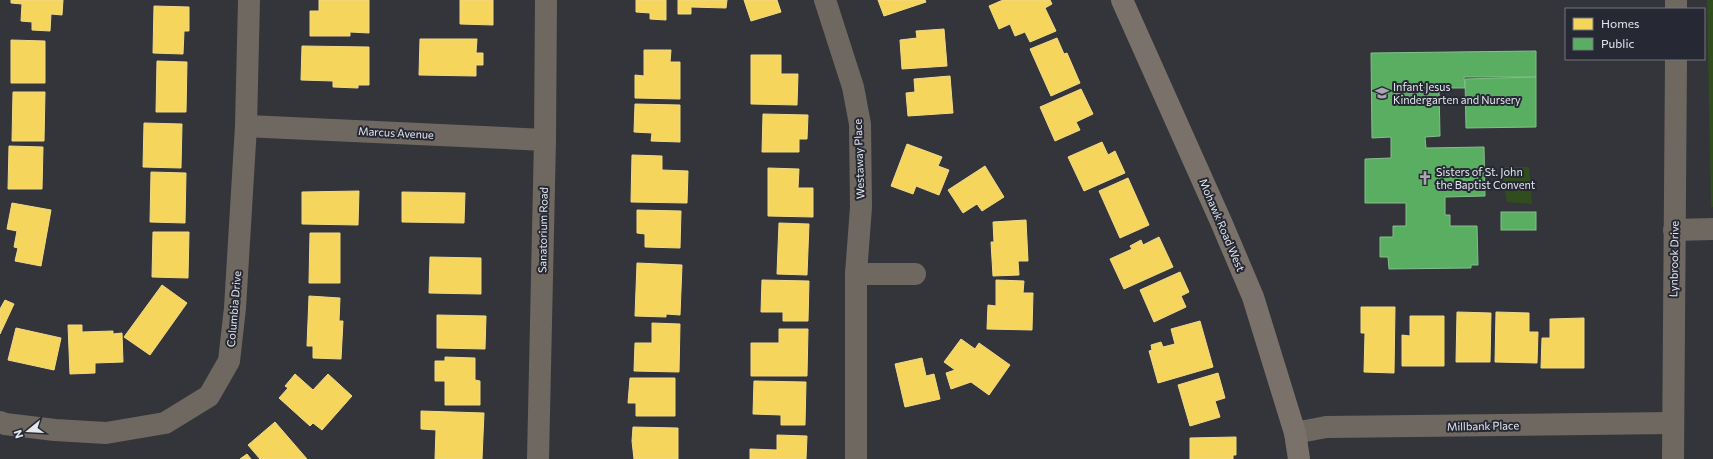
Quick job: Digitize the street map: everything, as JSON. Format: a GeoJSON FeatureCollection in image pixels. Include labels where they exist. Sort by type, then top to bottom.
{"type":"FeatureCollection","features":[{"type":"Feature","properties":{"kind":"main road","name":"Mohawk Road West"},"geometry":{"type":"LineString","coordinates":[[1122,0],[1253,297],[1295,433],[1299,459]]}},
{"type":"Feature","properties":{"kind":"street","name":"Columbia Drive"},"geometry":{"type":"LineString","coordinates":[[0,422],[5,424],[55,430],[106,433],[164,423],[209,396],[229,361],[235,308],[246,126],[249,0]]}},
{"type":"Feature","properties":{"kind":"street","name":"Sanatorium Road"},"geometry":{"type":"LineString","coordinates":[[538,459],[545,140],[546,0]]}},
{"type":"Feature","properties":{"kind":"street","name":"Westaway Place"},"geometry":{"type":"LineString","coordinates":[[825,0],[853,87],[860,124],[861,207],[856,274],[856,459]]}},
{"type":"Feature","properties":{"kind":"street","name":"Lynbrook Drive"},"geometry":{"type":"LineString","coordinates":[[1672,459],[1676,60]]}},
{"type":"Feature","properties":{"kind":"street","name":"Marcus Avenue"},"geometry":{"type":"LineString","coordinates":[[246,126],[545,140]]}},
{"type":"Feature","properties":{"kind":"street"},"geometry":{"type":"LineString","coordinates":[[1674,230],[1713,230]]}},
{"type":"Feature","properties":{"kind":"street"},"geometry":{"type":"LineString","coordinates":[[856,274],[915,274]]}},
{"type":"Feature","properties":{"kind":"street","name":"Millbank Place"},"geometry":{"type":"LineString","coordinates":[[1295,433],[1326,428],[1672,423]]}},
{"type":"Feature","properties":{"kind":"green space"},"geometry":{"type":"Polygon","coordinates":[[[1707,0],[1713,0],[1713,207],[1711,207],[1707,0]]]}},
{"type":"Feature","properties":{"kind":"green space"},"geometry":{"type":"Polygon","coordinates":[[[1500,167],[1529,167],[1532,204],[1507,202],[1500,167]]]}},
{"type":"Feature","properties":{"kind":"building: Homes"},"geometry":{"type":"Polygon","coordinates":[[[11,0],[63,0],[62,15],[51,14],[50,31],[32,30],[32,22],[21,21],[22,4],[11,3],[11,0]]]}},
{"type":"Feature","properties":{"kind":"building: Homes"},"geometry":{"type":"Polygon","coordinates":[[[319,0],[369,0],[369,33],[350,32],[350,36],[310,36],[310,11],[319,11],[319,0]]]}},
{"type":"Feature","properties":{"kind":"building: Homes"},"geometry":{"type":"Polygon","coordinates":[[[460,0],[493,0],[493,25],[460,24],[460,0]]]}},
{"type":"Feature","properties":{"kind":"building: Homes"},"geometry":{"type":"Polygon","coordinates":[[[636,0],[666,0],[666,20],[650,19],[650,13],[636,12],[636,0]]]}},
{"type":"Feature","properties":{"kind":"building: Homes"},"geometry":{"type":"Polygon","coordinates":[[[678,0],[727,0],[726,8],[691,7],[691,14],[678,14],[678,0]]]}},
{"type":"Feature","properties":{"kind":"building: Homes"},"geometry":{"type":"Polygon","coordinates":[[[744,0],[777,0],[781,12],[751,21],[744,0]]]}},
{"type":"Feature","properties":{"kind":"building: Homes"},"geometry":{"type":"Polygon","coordinates":[[[878,0],[925,0],[926,2],[884,16],[878,0]]]}},
{"type":"Feature","properties":{"kind":"building: Homes"},"geometry":{"type":"Polygon","coordinates":[[[1003,0],[1050,0],[1052,4],[1045,8],[1056,31],[1030,42],[1025,32],[1015,36],[1010,24],[999,29],[989,6],[1003,0]]]}},
{"type":"Feature","properties":{"kind":"building: Homes"},"geometry":{"type":"Polygon","coordinates":[[[154,6],[189,7],[189,31],[184,31],[183,54],[153,53],[154,6]]]}},
{"type":"Feature","properties":{"kind":"building: Homes"},"geometry":{"type":"Polygon","coordinates":[[[944,29],[947,66],[902,69],[900,40],[917,38],[916,31],[944,29]]]}},
{"type":"Feature","properties":{"kind":"building: Homes"},"geometry":{"type":"Polygon","coordinates":[[[1057,38],[1064,54],[1067,53],[1080,83],[1051,96],[1030,49],[1057,38]]]}},
{"type":"Feature","properties":{"kind":"building: Homes"},"geometry":{"type":"Polygon","coordinates":[[[420,39],[477,39],[476,53],[483,53],[483,65],[476,65],[476,76],[419,75],[420,39]]]}},
{"type":"Feature","properties":{"kind":"building: Homes"},"geometry":{"type":"Polygon","coordinates":[[[11,40],[45,41],[45,83],[11,83],[11,40]]]}},
{"type":"Feature","properties":{"kind":"building: Homes"},"geometry":{"type":"Polygon","coordinates":[[[302,46],[369,47],[369,85],[358,85],[358,88],[333,87],[333,81],[301,80],[302,46]]]}},
{"type":"Feature","properties":{"kind":"building: Homes"},"geometry":{"type":"Polygon","coordinates":[[[644,50],[671,50],[670,62],[680,62],[680,99],[635,98],[635,75],[644,76],[644,50]]]}},
{"type":"Feature","properties":{"kind":"building: Homes"},"geometry":{"type":"Polygon","coordinates":[[[751,55],[781,55],[781,74],[798,74],[797,105],[751,104],[751,55]]]}},
{"type":"Feature","properties":{"kind":"building: Homes"},"geometry":{"type":"Polygon","coordinates":[[[157,61],[187,62],[186,112],[156,112],[157,61]]]}},
{"type":"Feature","properties":{"kind":"building: Homes"},"geometry":{"type":"Polygon","coordinates":[[[950,76],[953,113],[908,116],[906,93],[915,92],[914,79],[950,76]]]}},
{"type":"Feature","properties":{"kind":"building: Homes"},"geometry":{"type":"Polygon","coordinates":[[[1081,89],[1093,114],[1076,122],[1080,130],[1055,141],[1040,107],[1081,89]]]}},
{"type":"Feature","properties":{"kind":"building: Homes"},"geometry":{"type":"Polygon","coordinates":[[[13,92],[45,92],[44,141],[12,141],[13,92]]]}},
{"type":"Feature","properties":{"kind":"building: Homes"},"geometry":{"type":"Polygon","coordinates":[[[635,104],[680,105],[680,142],[651,141],[652,133],[634,132],[635,104]]]}},
{"type":"Feature","properties":{"kind":"building: Homes"},"geometry":{"type":"Polygon","coordinates":[[[763,114],[808,115],[807,139],[799,139],[799,152],[762,152],[763,114]]]}},
{"type":"Feature","properties":{"kind":"building: Homes"},"geometry":{"type":"Polygon","coordinates":[[[144,123],[182,124],[181,168],[143,167],[144,123]]]}},
{"type":"Feature","properties":{"kind":"building: Homes"},"geometry":{"type":"Polygon","coordinates":[[[1102,142],[1108,155],[1115,151],[1125,173],[1084,191],[1068,157],[1102,142]]]}},
{"type":"Feature","properties":{"kind":"building: Homes"},"geometry":{"type":"Polygon","coordinates":[[[907,144],[942,157],[938,166],[949,170],[939,195],[916,186],[913,194],[891,186],[907,144]]]}},
{"type":"Feature","properties":{"kind":"building: Homes"},"geometry":{"type":"Polygon","coordinates":[[[9,146],[43,147],[42,189],[8,189],[9,146]]]}},
{"type":"Feature","properties":{"kind":"building: Homes"},"geometry":{"type":"Polygon","coordinates":[[[632,155],[662,156],[662,170],[688,171],[687,203],[631,202],[632,155]]]}},
{"type":"Feature","properties":{"kind":"building: Homes"},"geometry":{"type":"Polygon","coordinates":[[[985,166],[1004,197],[982,211],[977,204],[963,213],[948,190],[985,166]]]}},
{"type":"Feature","properties":{"kind":"building: Homes"},"geometry":{"type":"Polygon","coordinates":[[[768,168],[799,169],[798,188],[813,188],[813,217],[768,216],[768,168]]]}},
{"type":"Feature","properties":{"kind":"building: Homes"},"geometry":{"type":"Polygon","coordinates":[[[151,172],[186,173],[185,223],[150,222],[151,172]]]}},
{"type":"Feature","properties":{"kind":"building: Homes"},"geometry":{"type":"Polygon","coordinates":[[[1128,178],[1149,225],[1120,238],[1099,191],[1128,178]]]}},
{"type":"Feature","properties":{"kind":"building: Homes"},"geometry":{"type":"Polygon","coordinates":[[[359,191],[358,225],[302,224],[302,192],[359,191]]]}},
{"type":"Feature","properties":{"kind":"building: Homes"},"geometry":{"type":"Polygon","coordinates":[[[402,192],[465,193],[464,223],[402,222],[402,192]]]}},
{"type":"Feature","properties":{"kind":"building: Homes"},"geometry":{"type":"Polygon","coordinates":[[[12,203],[51,210],[41,266],[15,261],[18,248],[14,247],[17,231],[7,229],[12,203]]]}},
{"type":"Feature","properties":{"kind":"building: Homes"},"geometry":{"type":"Polygon","coordinates":[[[637,210],[681,211],[680,248],[645,247],[645,234],[637,233],[637,210]]]}},
{"type":"Feature","properties":{"kind":"building: Homes"},"geometry":{"type":"Polygon","coordinates":[[[1026,220],[1028,261],[1018,261],[1019,275],[993,276],[991,242],[994,242],[993,222],[1026,220]]]}},
{"type":"Feature","properties":{"kind":"building: Homes"},"geometry":{"type":"Polygon","coordinates":[[[779,223],[809,224],[807,275],[777,274],[779,223]]]}},
{"type":"Feature","properties":{"kind":"building: Homes"},"geometry":{"type":"Polygon","coordinates":[[[153,232],[189,232],[188,278],[152,277],[153,232]]]}},
{"type":"Feature","properties":{"kind":"building: Homes"},"geometry":{"type":"Polygon","coordinates":[[[310,233],[340,233],[340,283],[309,283],[310,233]]]}},
{"type":"Feature","properties":{"kind":"building: Homes"},"geometry":{"type":"Polygon","coordinates":[[[1159,237],[1173,267],[1124,289],[1110,259],[1132,249],[1130,246],[1141,240],[1143,245],[1159,237]]]}},
{"type":"Feature","properties":{"kind":"building: Homes"},"geometry":{"type":"Polygon","coordinates":[[[430,257],[481,258],[481,294],[429,293],[430,257]]]}},
{"type":"Feature","properties":{"kind":"building: Homes"},"geometry":{"type":"Polygon","coordinates":[[[637,263],[682,265],[680,315],[666,314],[666,317],[635,316],[637,263]]]}},
{"type":"Feature","properties":{"kind":"building: Homes"},"geometry":{"type":"Polygon","coordinates":[[[1180,272],[1189,292],[1181,296],[1186,307],[1154,322],[1140,290],[1180,272]]]}},
{"type":"Feature","properties":{"kind":"building: Homes"},"geometry":{"type":"Polygon","coordinates":[[[762,280],[809,281],[808,321],[783,321],[783,312],[761,312],[762,280]]]}},
{"type":"Feature","properties":{"kind":"building: Homes"},"geometry":{"type":"Polygon","coordinates":[[[996,280],[1024,281],[1023,293],[1033,293],[1032,330],[987,329],[988,305],[996,306],[996,280]]]}},
{"type":"Feature","properties":{"kind":"building: Homes"},"geometry":{"type":"Polygon","coordinates":[[[162,285],[187,303],[150,355],[124,337],[162,285]]]}},
{"type":"Feature","properties":{"kind":"building: Homes"},"geometry":{"type":"Polygon","coordinates":[[[309,296],[340,298],[339,321],[343,321],[341,359],[313,358],[313,346],[307,346],[309,296]]]}},
{"type":"Feature","properties":{"kind":"building: Homes"},"geometry":{"type":"Polygon","coordinates":[[[5,300],[14,304],[0,334],[0,309],[5,300]]]}},
{"type":"Feature","properties":{"kind":"building: Homes"},"geometry":{"type":"Polygon","coordinates":[[[1361,307],[1395,307],[1394,373],[1364,372],[1365,333],[1361,333],[1361,307]]]}},
{"type":"Feature","properties":{"kind":"building: Homes"},"geometry":{"type":"Polygon","coordinates":[[[1457,312],[1491,313],[1490,362],[1456,362],[1457,312]]]}},
{"type":"Feature","properties":{"kind":"building: Homes"},"geometry":{"type":"Polygon","coordinates":[[[1496,312],[1529,313],[1529,332],[1538,332],[1537,363],[1495,362],[1496,312]]]}},
{"type":"Feature","properties":{"kind":"building: Homes"},"geometry":{"type":"Polygon","coordinates":[[[437,315],[486,316],[485,349],[437,348],[437,315]]]}},
{"type":"Feature","properties":{"kind":"building: Homes"},"geometry":{"type":"Polygon","coordinates":[[[1410,316],[1444,316],[1444,366],[1402,366],[1402,335],[1410,336],[1410,316]]]}},
{"type":"Feature","properties":{"kind":"building: Homes"},"geometry":{"type":"Polygon","coordinates":[[[1584,318],[1584,368],[1541,368],[1542,338],[1550,338],[1550,319],[1584,318]]]}},
{"type":"Feature","properties":{"kind":"building: Homes"},"geometry":{"type":"Polygon","coordinates":[[[1200,321],[1213,367],[1158,383],[1149,351],[1152,350],[1151,345],[1161,342],[1163,347],[1175,344],[1171,329],[1200,321]]]}},
{"type":"Feature","properties":{"kind":"building: Homes"},"geometry":{"type":"Polygon","coordinates":[[[652,323],[680,324],[679,372],[634,371],[635,343],[652,343],[652,323]]]}},
{"type":"Feature","properties":{"kind":"building: Homes"},"geometry":{"type":"Polygon","coordinates":[[[68,325],[82,325],[82,332],[113,331],[113,334],[122,333],[123,362],[95,363],[95,373],[70,374],[68,325]]]}},
{"type":"Feature","properties":{"kind":"building: Homes"},"geometry":{"type":"Polygon","coordinates":[[[16,328],[61,338],[54,370],[8,360],[16,328]]]}},
{"type":"Feature","properties":{"kind":"building: Homes"},"geometry":{"type":"Polygon","coordinates":[[[779,329],[808,329],[807,376],[751,376],[751,343],[779,343],[779,329]]]}},
{"type":"Feature","properties":{"kind":"building: Homes"},"geometry":{"type":"Polygon","coordinates":[[[961,339],[975,349],[979,343],[1010,365],[989,395],[971,382],[951,389],[946,373],[955,370],[944,362],[961,339]]]}},
{"type":"Feature","properties":{"kind":"building: Homes"},"geometry":{"type":"Polygon","coordinates":[[[445,357],[475,358],[475,380],[480,381],[480,405],[445,405],[445,381],[435,381],[435,361],[445,361],[445,357]]]}},
{"type":"Feature","properties":{"kind":"building: Homes"},"geometry":{"type":"Polygon","coordinates":[[[922,358],[926,376],[934,374],[940,399],[905,407],[895,364],[922,358]]]}},
{"type":"Feature","properties":{"kind":"building: Homes"},"geometry":{"type":"Polygon","coordinates":[[[1218,373],[1225,398],[1215,401],[1220,417],[1190,426],[1178,385],[1218,373]]]}},
{"type":"Feature","properties":{"kind":"building: Homes"},"geometry":{"type":"Polygon","coordinates":[[[295,374],[313,390],[328,374],[352,396],[322,430],[313,423],[310,426],[279,398],[288,388],[285,386],[295,374]]]}},
{"type":"Feature","properties":{"kind":"building: Homes"},"geometry":{"type":"Polygon","coordinates":[[[630,378],[675,378],[675,416],[636,416],[636,403],[628,403],[630,378]]]}},
{"type":"Feature","properties":{"kind":"building: Homes"},"geometry":{"type":"Polygon","coordinates":[[[754,381],[806,382],[805,425],[781,425],[781,415],[753,414],[754,381]]]}},
{"type":"Feature","properties":{"kind":"building: Homes"},"geometry":{"type":"Polygon","coordinates":[[[421,411],[484,413],[482,459],[435,459],[436,430],[421,429],[421,411]]]}},
{"type":"Feature","properties":{"kind":"building: Homes"},"geometry":{"type":"Polygon","coordinates":[[[275,422],[307,459],[260,459],[248,445],[275,422]]]}},
{"type":"Feature","properties":{"kind":"building: Homes"},"geometry":{"type":"Polygon","coordinates":[[[633,427],[678,428],[678,459],[634,459],[632,441],[633,427]]]}},
{"type":"Feature","properties":{"kind":"building: Homes"},"geometry":{"type":"Polygon","coordinates":[[[777,435],[807,436],[806,459],[750,459],[750,449],[777,450],[777,435]]]}},
{"type":"Feature","properties":{"kind":"building: Homes"},"geometry":{"type":"Polygon","coordinates":[[[1236,437],[1236,455],[1233,455],[1233,459],[1190,459],[1190,438],[1236,437]]]}},
{"type":"Feature","properties":{"kind":"building: Homes"},"geometry":{"type":"Polygon","coordinates":[[[247,454],[251,459],[240,459],[247,454]]]}},
{"type":"Feature","properties":{"kind":"building: Public","name":"Sisters of St. John the Baptist Convent"},"geometry":{"type":"Polygon","coordinates":[[[1536,51],[1536,77],[1464,77],[1465,88],[1439,88],[1440,136],[1425,137],[1426,148],[1484,147],[1485,196],[1445,197],[1445,215],[1450,215],[1450,226],[1477,226],[1478,265],[1471,265],[1471,268],[1389,269],[1388,257],[1380,257],[1380,237],[1393,237],[1393,226],[1406,226],[1406,203],[1365,203],[1365,159],[1391,158],[1391,137],[1372,138],[1371,53],[1536,51]]]}},
{"type":"Feature","properties":{"kind":"building: Public"},"geometry":{"type":"Polygon","coordinates":[[[1536,77],[1536,127],[1466,128],[1465,79],[1536,77]]]}},
{"type":"Feature","properties":{"kind":"building: Public"},"geometry":{"type":"Polygon","coordinates":[[[1501,212],[1536,212],[1536,230],[1501,230],[1501,212]]]}},
{"type":"Feature","properties":{"kind":"place","name":"Infant Jesus Kindergarten and Nursery"},"geometry":{"type":"Point","coordinates":[1382,93]}},
{"type":"Feature","properties":{"kind":"place","name":"Sisters of St. John the Baptist Convent"},"geometry":{"type":"Point","coordinates":[1425,178]}}]}
